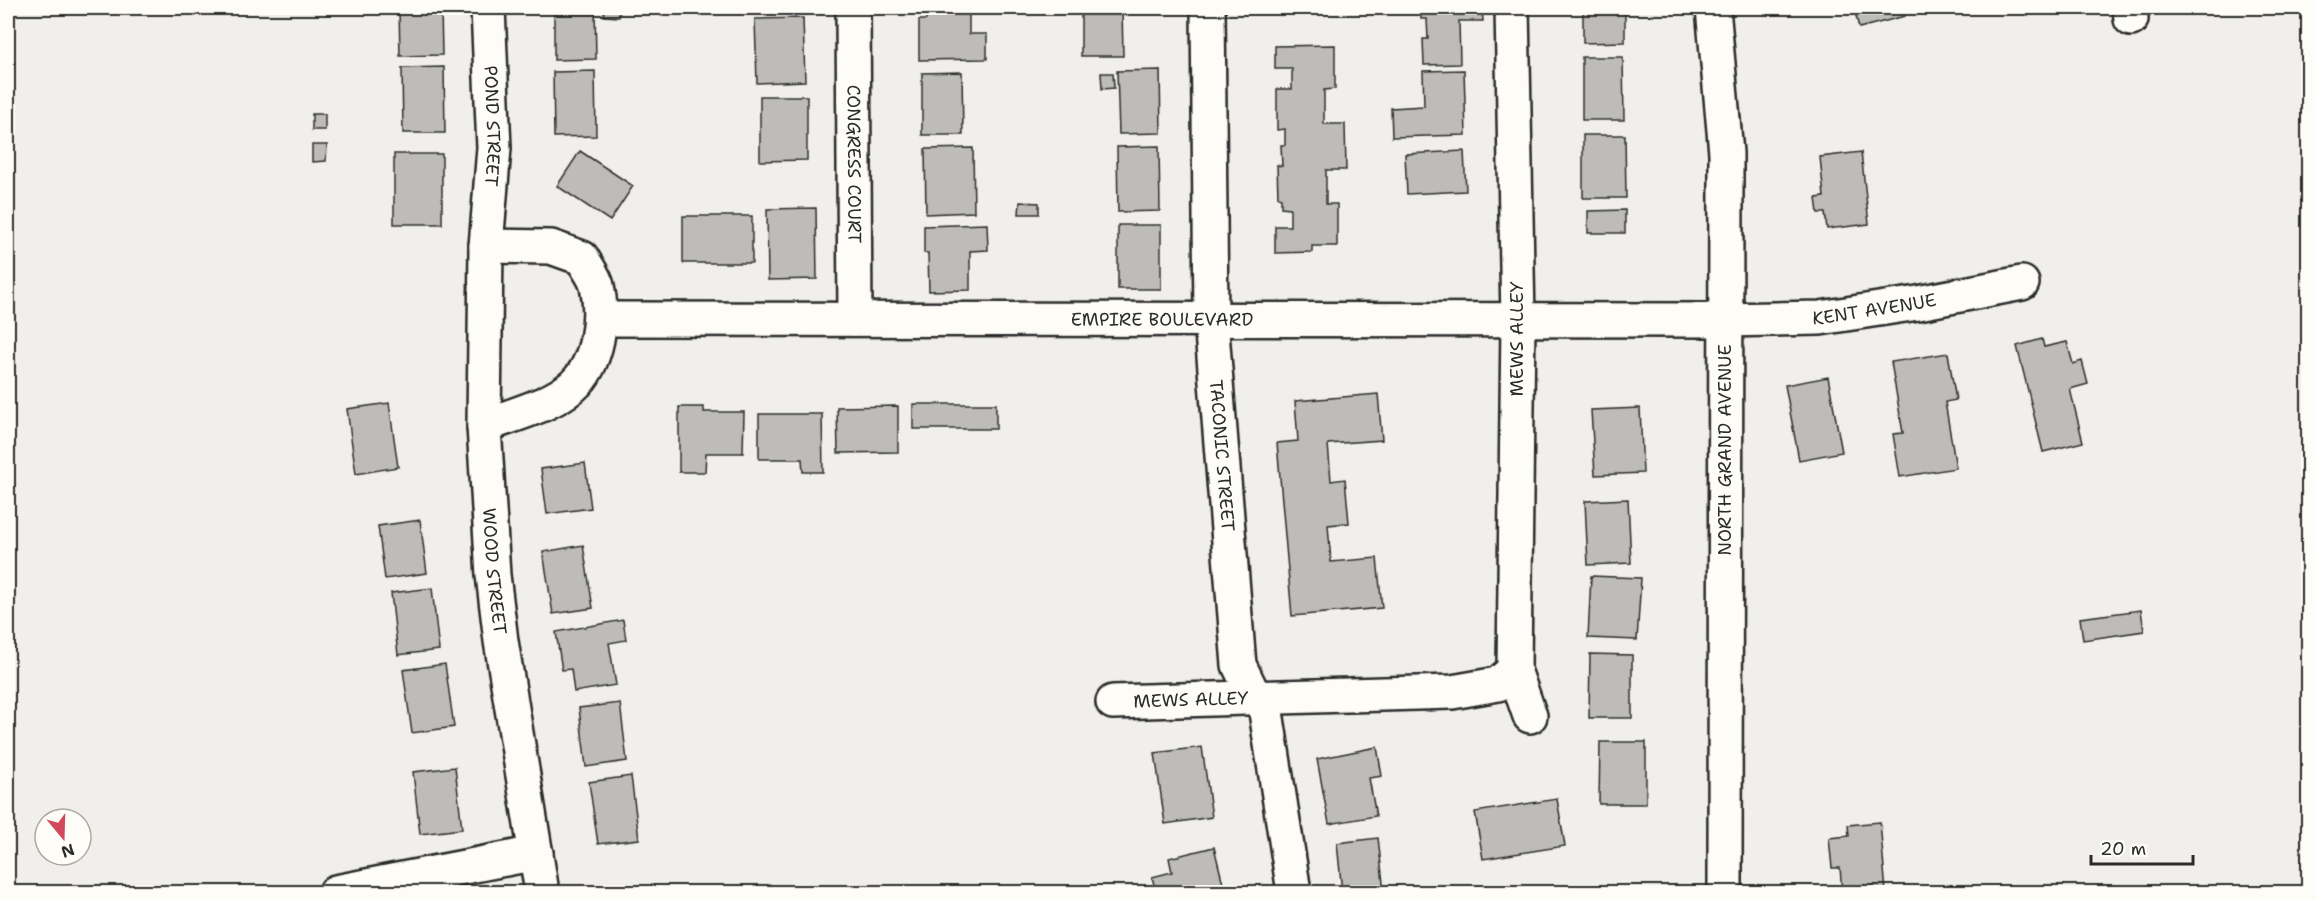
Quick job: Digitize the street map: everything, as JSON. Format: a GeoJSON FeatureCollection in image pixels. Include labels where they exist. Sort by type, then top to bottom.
{"type":"FeatureCollection","features":[{"type":"Feature","properties":{"kind":"street","name":"POND STREET"},"geometry":{"type":"LineString","coordinates":[[486,246],[494,148],[488,8]]}},
{"type":"Feature","properties":{"kind":"street","name":"CONGRESS COURT"},"geometry":{"type":"LineString","coordinates":[[853,8],[855,319]]}},
{"type":"Feature","properties":{"kind":"street","name":"TACONIC STREET"},"geometry":{"type":"LineString","coordinates":[[1208,8],[1211,320],[1239,664],[1252,692],[1264,699]]}},
{"type":"Feature","properties":{"kind":"street","name":"MEWS ALLEY"},"geometry":{"type":"LineString","coordinates":[[1512,8],[1518,320],[1514,670],[1530,716]]}},
{"type":"Feature","properties":{"kind":"street","name":"NORTH GRAND AVENUE"},"geometry":{"type":"LineString","coordinates":[[1713,8],[1726,153],[1725,892]]}},
{"type":"Feature","properties":{"kind":"street"},"geometry":{"type":"LineString","coordinates":[[484,426],[552,399],[573,386],[591,358],[600,319],[597,284],[582,258],[551,247],[486,246]]}},
{"type":"Feature","properties":{"kind":"street","name":"WOOD STREET"},"geometry":{"type":"LineString","coordinates":[[486,246],[484,426],[493,575],[501,641],[542,892]]}},
{"type":"Feature","properties":{"kind":"street","name":"KENT AVENUE"},"geometry":{"type":"LineString","coordinates":[[1724,320],[1820,318],[1918,303],[2022,283]]}},
{"type":"Feature","properties":{"kind":"street","name":"EMPIRE BOULEVARD"},"geometry":{"type":"LineString","coordinates":[[600,319],[1724,320]]}},
{"type":"Feature","properties":{"kind":"street","name":"MEWS ALLEY"},"geometry":{"type":"LineString","coordinates":[[1113,702],[1452,692],[1498,684],[1514,670]]}},
{"type":"Feature","properties":{"kind":"street"},"geometry":{"type":"LineString","coordinates":[[1264,699],[1294,892]]}},
{"type":"Feature","properties":{"kind":"street"},"geometry":{"type":"LineString","coordinates":[[336,892],[536,853]]}},
{"type":"Feature","properties":{"kind":"building"},"geometry":{"type":"Polygon","coordinates":[[[152,8],[188,8],[187,13],[151,12],[152,8]]]}},
{"type":"Feature","properties":{"kind":"building"},"geometry":{"type":"Polygon","coordinates":[[[399,8],[441,8],[442,55],[400,56],[399,8]]]}},
{"type":"Feature","properties":{"kind":"building"},"geometry":{"type":"Polygon","coordinates":[[[554,8],[595,8],[596,59],[554,60],[554,8]]]}},
{"type":"Feature","properties":{"kind":"building"},"geometry":{"type":"Polygon","coordinates":[[[604,8],[620,8],[619,17],[604,16],[604,8]]]}},
{"type":"Feature","properties":{"kind":"building"},"geometry":{"type":"Polygon","coordinates":[[[926,8],[969,8],[969,34],[987,34],[987,59],[919,60],[919,20],[926,20],[926,8]]]}},
{"type":"Feature","properties":{"kind":"building"},"geometry":{"type":"Polygon","coordinates":[[[1081,8],[1122,8],[1123,56],[1081,56],[1081,8]]]}},
{"type":"Feature","properties":{"kind":"building"},"geometry":{"type":"Polygon","coordinates":[[[1421,8],[1482,8],[1483,21],[1459,21],[1460,64],[1424,65],[1423,39],[1428,39],[1427,19],[1421,19],[1421,8]]]}},
{"type":"Feature","properties":{"kind":"building"},"geometry":{"type":"Polygon","coordinates":[[[1583,8],[1625,8],[1625,42],[1583,43],[1583,8]]]}},
{"type":"Feature","properties":{"kind":"building"},"geometry":{"type":"Polygon","coordinates":[[[1854,8],[1902,8],[1905,16],[1859,28],[1854,8]]]}},
{"type":"Feature","properties":{"kind":"building"},"geometry":{"type":"Polygon","coordinates":[[[803,18],[805,81],[757,83],[755,19],[803,18]]]}},
{"type":"Feature","properties":{"kind":"building"},"geometry":{"type":"Polygon","coordinates":[[[1335,45],[1335,89],[1324,90],[1324,124],[1345,124],[1346,170],[1326,170],[1326,204],[1337,204],[1337,246],[1312,246],[1312,252],[1275,253],[1275,226],[1290,226],[1290,208],[1281,207],[1281,198],[1278,197],[1277,165],[1282,166],[1281,145],[1285,145],[1285,129],[1277,130],[1277,89],[1292,89],[1292,69],[1275,69],[1275,46],[1335,45]]]}},
{"type":"Feature","properties":{"kind":"building"},"geometry":{"type":"Polygon","coordinates":[[[1582,57],[1623,57],[1624,120],[1582,120],[1582,57]]]}},
{"type":"Feature","properties":{"kind":"building"},"geometry":{"type":"Polygon","coordinates":[[[444,67],[445,133],[403,133],[402,68],[444,67]]]}},
{"type":"Feature","properties":{"kind":"building"},"geometry":{"type":"Polygon","coordinates":[[[1160,70],[1161,133],[1119,134],[1117,71],[1160,70]]]}},
{"type":"Feature","properties":{"kind":"building"},"geometry":{"type":"Polygon","coordinates":[[[1464,70],[1466,135],[1392,137],[1391,108],[1424,106],[1423,71],[1464,70]]]}},
{"type":"Feature","properties":{"kind":"building"},"geometry":{"type":"Polygon","coordinates":[[[595,71],[596,136],[554,137],[553,72],[595,71]]]}},
{"type":"Feature","properties":{"kind":"building"},"geometry":{"type":"Polygon","coordinates":[[[962,72],[963,135],[922,135],[922,73],[962,72]]]}},
{"type":"Feature","properties":{"kind":"building"},"geometry":{"type":"Polygon","coordinates":[[[1101,73],[1113,73],[1114,88],[1102,89],[1101,73]]]}},
{"type":"Feature","properties":{"kind":"building"},"geometry":{"type":"Polygon","coordinates":[[[760,96],[807,96],[807,160],[760,161],[760,96]]]}},
{"type":"Feature","properties":{"kind":"building"},"geometry":{"type":"Polygon","coordinates":[[[312,114],[325,114],[325,130],[312,130],[312,114]]]}},
{"type":"Feature","properties":{"kind":"building"},"geometry":{"type":"Polygon","coordinates":[[[1583,135],[1625,135],[1626,198],[1583,198],[1583,135]]]}},
{"type":"Feature","properties":{"kind":"building"},"geometry":{"type":"Polygon","coordinates":[[[312,145],[327,145],[326,161],[312,162],[312,145]]]}},
{"type":"Feature","properties":{"kind":"building"},"geometry":{"type":"Polygon","coordinates":[[[1159,146],[1160,211],[1118,212],[1117,147],[1159,146]]]}},
{"type":"Feature","properties":{"kind":"building"},"geometry":{"type":"Polygon","coordinates":[[[973,148],[974,212],[926,214],[925,149],[973,148]]]}},
{"type":"Feature","properties":{"kind":"building"},"geometry":{"type":"Polygon","coordinates":[[[580,151],[633,186],[610,221],[557,186],[580,151]]]}},
{"type":"Feature","properties":{"kind":"building"},"geometry":{"type":"Polygon","coordinates":[[[1464,151],[1466,191],[1407,194],[1405,154],[1464,151]]]}},
{"type":"Feature","properties":{"kind":"building"},"geometry":{"type":"Polygon","coordinates":[[[1861,152],[1869,224],[1827,229],[1825,213],[1818,213],[1816,198],[1824,197],[1820,157],[1861,152]]]}},
{"type":"Feature","properties":{"kind":"building"},"geometry":{"type":"Polygon","coordinates":[[[394,154],[442,154],[442,224],[394,224],[394,154]]]}},
{"type":"Feature","properties":{"kind":"building"},"geometry":{"type":"Polygon","coordinates":[[[1020,202],[1039,203],[1039,214],[1019,214],[1020,202]]]}},
{"type":"Feature","properties":{"kind":"building"},"geometry":{"type":"Polygon","coordinates":[[[816,208],[817,279],[768,280],[767,209],[816,208]]]}},
{"type":"Feature","properties":{"kind":"building"},"geometry":{"type":"Polygon","coordinates":[[[1625,210],[1625,233],[1588,233],[1588,211],[1625,210]]]}},
{"type":"Feature","properties":{"kind":"building"},"geometry":{"type":"Polygon","coordinates":[[[683,216],[752,216],[752,263],[683,263],[683,216]]]}},
{"type":"Feature","properties":{"kind":"building"},"geometry":{"type":"Polygon","coordinates":[[[987,224],[988,250],[970,251],[970,290],[929,291],[928,253],[924,253],[924,226],[987,224]]]}},
{"type":"Feature","properties":{"kind":"building"},"geometry":{"type":"Polygon","coordinates":[[[1118,225],[1161,225],[1161,289],[1118,289],[1118,225]]]}},
{"type":"Feature","properties":{"kind":"building"},"geometry":{"type":"Polygon","coordinates":[[[2042,339],[2044,347],[2067,342],[2073,364],[2082,361],[2088,384],[2070,389],[2083,442],[2043,452],[2017,346],[2042,339]]]}},
{"type":"Feature","properties":{"kind":"building"},"geometry":{"type":"Polygon","coordinates":[[[1948,353],[1956,400],[1945,402],[1956,468],[1900,477],[1893,434],[1903,433],[1891,362],[1948,353]]]}},
{"type":"Feature","properties":{"kind":"building"},"geometry":{"type":"Polygon","coordinates":[[[1828,377],[1842,452],[1799,460],[1785,385],[1828,377]]]}},
{"type":"Feature","properties":{"kind":"building"},"geometry":{"type":"Polygon","coordinates":[[[1378,394],[1382,440],[1328,444],[1331,481],[1345,479],[1349,523],[1328,525],[1331,562],[1377,558],[1382,608],[1292,616],[1277,443],[1298,441],[1295,401],[1378,394]]]}},
{"type":"Feature","properties":{"kind":"building"},"geometry":{"type":"Polygon","coordinates":[[[389,403],[398,467],[356,474],[347,409],[389,403]]]}},
{"type":"Feature","properties":{"kind":"building"},"geometry":{"type":"Polygon","coordinates":[[[913,404],[996,404],[996,429],[913,429],[913,404]]]}},
{"type":"Feature","properties":{"kind":"building"},"geometry":{"type":"Polygon","coordinates":[[[898,406],[898,452],[838,453],[837,407],[898,406]]]}},
{"type":"Feature","properties":{"kind":"building"},"geometry":{"type":"Polygon","coordinates":[[[679,407],[704,407],[704,412],[744,412],[743,453],[706,453],[705,472],[679,472],[679,407]]]}},
{"type":"Feature","properties":{"kind":"building"},"geometry":{"type":"Polygon","coordinates":[[[1640,408],[1643,473],[1595,475],[1591,410],[1640,408]]]}},
{"type":"Feature","properties":{"kind":"building"},"geometry":{"type":"Polygon","coordinates":[[[759,414],[822,414],[823,472],[803,472],[802,459],[759,459],[759,414]]]}},
{"type":"Feature","properties":{"kind":"building"},"geometry":{"type":"Polygon","coordinates":[[[585,463],[591,508],[547,514],[541,469],[585,463]]]}},
{"type":"Feature","properties":{"kind":"building"},"geometry":{"type":"Polygon","coordinates":[[[1628,499],[1631,563],[1588,565],[1585,501],[1628,499]]]}},
{"type":"Feature","properties":{"kind":"building"},"geometry":{"type":"Polygon","coordinates":[[[420,520],[427,573],[385,579],[378,526],[420,520]]]}},
{"type":"Feature","properties":{"kind":"building"},"geometry":{"type":"Polygon","coordinates":[[[583,545],[593,608],[553,614],[543,552],[583,545]]]}},
{"type":"Feature","properties":{"kind":"building"},"geometry":{"type":"Polygon","coordinates":[[[1591,576],[1641,578],[1637,640],[1588,638],[1591,576]]]}},
{"type":"Feature","properties":{"kind":"building"},"geometry":{"type":"Polygon","coordinates":[[[432,588],[439,650],[398,655],[391,593],[432,588]]]}},
{"type":"Feature","properties":{"kind":"building"},"geometry":{"type":"Polygon","coordinates":[[[2141,610],[2144,631],[2083,640],[2080,618],[2141,610]]]}},
{"type":"Feature","properties":{"kind":"building"},"geometry":{"type":"Polygon","coordinates":[[[623,620],[626,640],[609,643],[616,685],[574,692],[571,669],[562,670],[556,632],[623,620]]]}},
{"type":"Feature","properties":{"kind":"building"},"geometry":{"type":"Polygon","coordinates":[[[1590,654],[1632,655],[1632,718],[1589,718],[1590,654]]]}},
{"type":"Feature","properties":{"kind":"building"},"geometry":{"type":"Polygon","coordinates":[[[445,664],[454,727],[412,733],[403,670],[445,664]]]}},
{"type":"Feature","properties":{"kind":"building"},"geometry":{"type":"Polygon","coordinates":[[[620,703],[627,761],[586,767],[579,708],[620,703]]]}},
{"type":"Feature","properties":{"kind":"building"},"geometry":{"type":"Polygon","coordinates":[[[1600,742],[1646,742],[1646,804],[1599,804],[1600,742]]]}},
{"type":"Feature","properties":{"kind":"building"},"geometry":{"type":"Polygon","coordinates":[[[1202,747],[1212,817],[1165,824],[1155,753],[1202,747]]]}},
{"type":"Feature","properties":{"kind":"building"},"geometry":{"type":"Polygon","coordinates":[[[1377,747],[1382,776],[1369,778],[1376,816],[1329,824],[1317,759],[1377,747]]]}},
{"type":"Feature","properties":{"kind":"building"},"geometry":{"type":"Polygon","coordinates":[[[455,767],[462,829],[420,834],[413,772],[455,767]]]}},
{"type":"Feature","properties":{"kind":"building"},"geometry":{"type":"Polygon","coordinates":[[[631,776],[639,839],[598,844],[589,782],[631,776]]]}},
{"type":"Feature","properties":{"kind":"building"},"geometry":{"type":"Polygon","coordinates":[[[1557,799],[1565,846],[1483,859],[1475,812],[1557,799]]]}},
{"type":"Feature","properties":{"kind":"building"},"geometry":{"type":"Polygon","coordinates":[[[1880,822],[1886,892],[1842,892],[1840,868],[1832,868],[1829,838],[1849,836],[1848,825],[1880,822]]]}},
{"type":"Feature","properties":{"kind":"building"},"geometry":{"type":"Polygon","coordinates":[[[1378,838],[1384,892],[1342,892],[1337,843],[1378,838]]]}},
{"type":"Feature","properties":{"kind":"building"},"geometry":{"type":"Polygon","coordinates":[[[1214,847],[1225,892],[1175,892],[1174,888],[1156,892],[1152,877],[1172,872],[1169,858],[1214,847]]]}}]}
